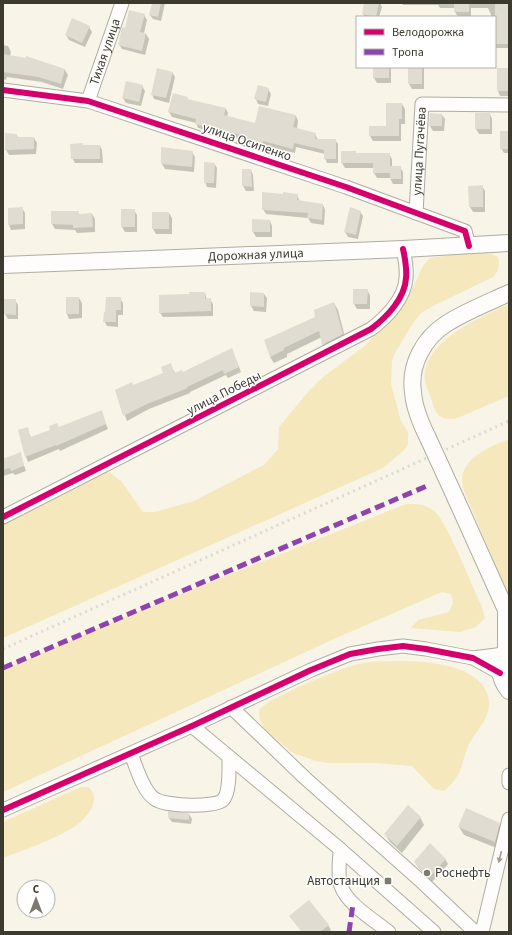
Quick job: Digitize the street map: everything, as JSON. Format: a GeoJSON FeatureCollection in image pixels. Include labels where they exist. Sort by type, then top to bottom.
{"type":"FeatureCollection","features":[{"type":"Feature","properties":{"kind":"main road","name":"Дорожная улица"},"geometry":{"type":"LineString","coordinates":[[3,265],[403,249],[509,243]]}},
{"type":"Feature","properties":{"kind":"main road"},"geometry":{"type":"LineString","coordinates":[[509,293],[446,324],[431,336],[419,353],[414,373],[412,391],[421,422],[507,612],[506,650],[500,661],[500,673],[504,685],[509,691]]}},
{"type":"Feature","properties":{"kind":"street","name":"Тихая улица"},"geometry":{"type":"LineString","coordinates":[[88,100],[122,3]]}},
{"type":"Feature","properties":{"kind":"street","name":"улица Осипенко"},"geometry":{"type":"LineString","coordinates":[[3,90],[88,100],[346,188],[465,231],[469,246]]}},
{"type":"Feature","properties":{"kind":"street","name":"улица Пугачёва"},"geometry":{"type":"LineString","coordinates":[[416,213],[422,104],[509,105]]}},
{"type":"Feature","properties":{"kind":"street","name":"улица Победы"},"geometry":{"type":"LineString","coordinates":[[3,517],[372,329],[381,322],[403,292],[406,279],[403,249]]}},
{"type":"Feature","properties":{"kind":"street"},"geometry":{"type":"LineString","coordinates":[[3,810],[192,726],[311,670],[350,654],[403,646],[426,648],[473,658],[500,673]]}},
{"type":"Feature","properties":{"kind":"street"},"geometry":{"type":"LineString","coordinates":[[473,658],[506,650]]}},
{"type":"Feature","properties":{"kind":"street"},"geometry":{"type":"LineString","coordinates":[[230,707],[305,778],[423,883],[475,932]]}},
{"type":"Feature","properties":{"kind":"street"},"geometry":{"type":"LineString","coordinates":[[192,726],[340,848],[434,932]]}},
{"type":"Feature","properties":{"kind":"street"},"geometry":{"type":"LineString","coordinates":[[130,754],[148,793],[154,799],[162,803],[198,806],[214,804],[224,800],[227,793],[229,758]]}},
{"type":"Feature","properties":{"kind":"street"},"geometry":{"type":"LineString","coordinates":[[509,775],[509,783]]}},
{"type":"Feature","properties":{"kind":"street"},"geometry":{"type":"LineString","coordinates":[[482,932],[509,819]]}},
{"type":"Feature","properties":{"kind":"street"},"geometry":{"type":"LineString","coordinates":[[340,848],[341,887],[353,904],[389,932]]}},
{"type":"Feature","properties":{"kind":"shaded area"},"geometry":{"type":"Polygon","coordinates":[[[486,253],[498,257],[499,263],[497,273],[493,277],[421,313],[396,351],[392,360],[391,384],[401,421],[408,432],[408,444],[404,450],[383,468],[3,638],[3,516],[108,471],[121,481],[143,512],[155,512],[194,501],[264,465],[278,449],[279,427],[307,393],[323,377],[366,345],[407,295],[414,285],[423,266],[430,258],[458,254],[486,253]]]}},
{"type":"Feature","properties":{"kind":"shaded area"},"geometry":{"type":"Polygon","coordinates":[[[509,304],[509,396],[455,419],[446,419],[439,416],[435,410],[425,381],[426,367],[432,354],[442,343],[455,333],[483,316],[509,304]]]}},
{"type":"Feature","properties":{"kind":"shaded area"},"geometry":{"type":"Polygon","coordinates":[[[509,439],[509,597],[464,491],[462,481],[464,471],[474,457],[482,451],[509,439]]]}},
{"type":"Feature","properties":{"kind":"shaded area"},"geometry":{"type":"Polygon","coordinates":[[[406,504],[420,505],[430,508],[445,526],[481,604],[485,618],[476,627],[460,632],[411,628],[418,620],[449,612],[453,603],[451,594],[442,592],[336,638],[3,792],[3,670],[119,619],[406,504]]]}},
{"type":"Feature","properties":{"kind":"shaded area"},"geometry":{"type":"Polygon","coordinates":[[[393,661],[430,663],[456,668],[468,673],[478,680],[487,693],[489,705],[486,717],[469,744],[458,774],[453,782],[444,791],[434,789],[412,766],[374,763],[328,763],[316,761],[293,753],[265,730],[260,720],[259,710],[265,704],[290,691],[337,671],[359,664],[393,661]]]}},
{"type":"Feature","properties":{"kind":"shaded area"},"geometry":{"type":"Polygon","coordinates":[[[81,787],[88,787],[94,797],[91,809],[77,825],[56,837],[3,858],[3,822],[81,787]]]}},
{"type":"Feature","properties":{"kind":"building"},"geometry":{"type":"Polygon","coordinates":[[[152,3],[161,3],[158,17],[149,15],[152,3]]]}},
{"type":"Feature","properties":{"kind":"building"},"geometry":{"type":"Polygon","coordinates":[[[364,3],[379,3],[376,16],[362,14],[364,3]]]}},
{"type":"Feature","properties":{"kind":"building"},"geometry":{"type":"Polygon","coordinates":[[[454,3],[469,3],[469,12],[454,12],[454,3]]]}},
{"type":"Feature","properties":{"kind":"building"},"geometry":{"type":"Polygon","coordinates":[[[495,3],[509,3],[509,44],[496,44],[495,3]]]}},
{"type":"Feature","properties":{"kind":"building"},"geometry":{"type":"Polygon","coordinates":[[[129,10],[145,14],[140,32],[146,33],[142,51],[118,45],[122,27],[125,28],[129,10]]]}},
{"type":"Feature","properties":{"kind":"building"},"geometry":{"type":"Polygon","coordinates":[[[72,18],[90,26],[82,43],[65,35],[72,18]]]}},
{"type":"Feature","properties":{"kind":"building"},"geometry":{"type":"Polygon","coordinates":[[[3,54],[26,58],[26,56],[65,69],[61,84],[38,77],[3,72],[3,54]]]}},
{"type":"Feature","properties":{"kind":"building"},"geometry":{"type":"Polygon","coordinates":[[[157,68],[173,72],[166,98],[151,95],[157,68]]]}},
{"type":"Feature","properties":{"kind":"building"},"geometry":{"type":"Polygon","coordinates":[[[373,68],[389,68],[389,78],[373,78],[373,68]]]}},
{"type":"Feature","properties":{"kind":"building"},"geometry":{"type":"Polygon","coordinates":[[[408,68],[422,68],[422,84],[408,84],[408,68]]]}},
{"type":"Feature","properties":{"kind":"building"},"geometry":{"type":"Polygon","coordinates":[[[497,68],[509,68],[509,91],[497,91],[497,68]]]}},
{"type":"Feature","properties":{"kind":"building"},"geometry":{"type":"Polygon","coordinates":[[[126,81],[143,85],[139,102],[122,98],[126,81]]]}},
{"type":"Feature","properties":{"kind":"building"},"geometry":{"type":"Polygon","coordinates":[[[258,85],[269,88],[266,102],[254,99],[258,85]]]}},
{"type":"Feature","properties":{"kind":"building"},"geometry":{"type":"Polygon","coordinates":[[[173,93],[188,97],[187,99],[226,108],[224,115],[255,123],[259,106],[296,115],[293,127],[316,133],[315,139],[336,139],[336,159],[324,159],[324,150],[294,143],[293,149],[263,141],[262,144],[245,139],[246,136],[195,124],[196,119],[168,112],[173,93]]]}},
{"type":"Feature","properties":{"kind":"building"},"geometry":{"type":"Polygon","coordinates":[[[386,103],[402,103],[402,119],[399,119],[399,136],[369,136],[369,126],[386,126],[386,103]]]}},
{"type":"Feature","properties":{"kind":"building"},"geometry":{"type":"Polygon","coordinates":[[[430,113],[442,114],[442,126],[429,126],[430,113]]]}},
{"type":"Feature","properties":{"kind":"building"},"geometry":{"type":"Polygon","coordinates":[[[475,113],[490,113],[490,129],[475,129],[475,113]]]}},
{"type":"Feature","properties":{"kind":"building"},"geometry":{"type":"Polygon","coordinates":[[[500,131],[509,131],[509,149],[500,149],[500,131]]]}},
{"type":"Feature","properties":{"kind":"building"},"geometry":{"type":"Polygon","coordinates":[[[5,133],[17,134],[17,137],[34,137],[34,149],[5,150],[5,133]]]}},
{"type":"Feature","properties":{"kind":"building"},"geometry":{"type":"Polygon","coordinates":[[[83,143],[83,145],[100,145],[100,159],[71,159],[70,144],[83,143]]]}},
{"type":"Feature","properties":{"kind":"building"},"geometry":{"type":"Polygon","coordinates":[[[161,147],[193,151],[192,167],[161,164],[161,147]]]}},
{"type":"Feature","properties":{"kind":"building"},"geometry":{"type":"Polygon","coordinates":[[[341,151],[356,151],[356,153],[390,153],[390,166],[401,166],[401,179],[390,179],[390,173],[373,173],[373,163],[341,163],[341,151]]]}},
{"type":"Feature","properties":{"kind":"building"},"geometry":{"type":"Polygon","coordinates":[[[204,162],[215,163],[214,183],[204,183],[204,162]]]}},
{"type":"Feature","properties":{"kind":"building"},"geometry":{"type":"Polygon","coordinates":[[[242,169],[251,169],[252,187],[242,186],[242,169]]]}},
{"type":"Feature","properties":{"kind":"building"},"geometry":{"type":"Polygon","coordinates":[[[483,185],[483,207],[469,207],[468,186],[483,185]]]}},
{"type":"Feature","properties":{"kind":"building"},"geometry":{"type":"Polygon","coordinates":[[[262,192],[298,194],[297,200],[323,204],[322,220],[307,218],[308,213],[262,210],[262,192]]]}},
{"type":"Feature","properties":{"kind":"building"},"geometry":{"type":"Polygon","coordinates":[[[23,207],[23,224],[8,225],[8,208],[23,207]]]}},
{"type":"Feature","properties":{"kind":"building"},"geometry":{"type":"Polygon","coordinates":[[[350,207],[361,211],[356,235],[344,232],[350,207]]]}},
{"type":"Feature","properties":{"kind":"building"},"geometry":{"type":"Polygon","coordinates":[[[121,209],[135,209],[135,227],[121,227],[121,209]]]}},
{"type":"Feature","properties":{"kind":"building"},"geometry":{"type":"Polygon","coordinates":[[[51,211],[79,211],[79,214],[92,213],[93,227],[73,228],[73,225],[51,224],[51,211]]]}},
{"type":"Feature","properties":{"kind":"building"},"geometry":{"type":"Polygon","coordinates":[[[152,212],[169,212],[169,229],[152,229],[152,212]]]}},
{"type":"Feature","properties":{"kind":"building"},"geometry":{"type":"Polygon","coordinates":[[[252,219],[270,220],[270,232],[252,232],[252,219]]]}},
{"type":"Feature","properties":{"kind":"building"},"geometry":{"type":"Polygon","coordinates":[[[353,289],[368,289],[367,304],[353,304],[353,289]]]}},
{"type":"Feature","properties":{"kind":"building"},"geometry":{"type":"Polygon","coordinates":[[[189,292],[205,292],[205,299],[211,298],[211,311],[159,313],[159,295],[189,294],[189,292]]]}},
{"type":"Feature","properties":{"kind":"building"},"geometry":{"type":"Polygon","coordinates":[[[250,292],[264,293],[264,307],[250,306],[250,292]]]}},
{"type":"Feature","properties":{"kind":"building"},"geometry":{"type":"Polygon","coordinates":[[[66,297],[79,297],[79,314],[66,314],[66,297]]]}},
{"type":"Feature","properties":{"kind":"building"},"geometry":{"type":"Polygon","coordinates":[[[106,297],[121,297],[121,310],[116,310],[116,322],[103,322],[106,297]]]}},
{"type":"Feature","properties":{"kind":"building"},"geometry":{"type":"Polygon","coordinates":[[[4,299],[16,299],[16,315],[4,314],[4,299]]]}},
{"type":"Feature","properties":{"kind":"building"},"geometry":{"type":"Polygon","coordinates":[[[334,302],[343,334],[322,345],[319,331],[284,348],[284,350],[270,357],[264,340],[315,317],[314,310],[334,302]]]}},
{"type":"Feature","properties":{"kind":"building"},"geometry":{"type":"Polygon","coordinates":[[[232,348],[239,367],[224,374],[223,370],[187,387],[188,388],[147,404],[123,416],[115,390],[132,382],[133,385],[163,373],[161,367],[171,363],[174,373],[182,370],[183,372],[232,348]]]}},
{"type":"Feature","properties":{"kind":"building"},"geometry":{"type":"Polygon","coordinates":[[[102,410],[106,424],[56,446],[25,457],[18,430],[28,427],[30,437],[50,430],[49,426],[57,423],[59,427],[102,410]]]}},
{"type":"Feature","properties":{"kind":"building"},"geometry":{"type":"Polygon","coordinates":[[[21,452],[24,466],[11,471],[10,468],[3,470],[3,459],[21,452]]]}},
{"type":"Feature","properties":{"kind":"building"},"geometry":{"type":"Polygon","coordinates":[[[408,805],[421,817],[397,846],[384,834],[408,805]]]}},
{"type":"Feature","properties":{"kind":"building"},"geometry":{"type":"Polygon","coordinates":[[[466,808],[500,823],[495,842],[458,827],[466,808]]]}},
{"type":"Feature","properties":{"kind":"building"},"geometry":{"type":"Polygon","coordinates":[[[168,811],[189,813],[189,820],[168,818],[168,811]]]}},
{"type":"Feature","properties":{"kind":"building"},"geometry":{"type":"Polygon","coordinates":[[[430,843],[446,859],[429,878],[414,862],[430,843]]]}},
{"type":"Feature","properties":{"kind":"building"},"geometry":{"type":"Polygon","coordinates":[[[309,900],[329,925],[320,932],[302,932],[289,916],[309,900]]]}},
{"type":"Feature","properties":{"kind":"railway"},"geometry":{"type":"LineString","coordinates":[[3,649],[509,421]]}},
{"type":"Feature","properties":{"kind":"marked path"},"geometry":{"type":"LineString","coordinates":[[3,668],[429,485]]}},
{"type":"Feature","properties":{"kind":"marked path"},"geometry":{"type":"LineString","coordinates":[[349,932],[353,904]]}},
{"type":"Feature","properties":{"kind":"cycle path"},"geometry":{"type":"LineString","coordinates":[[3,90],[88,101],[346,187],[465,231],[469,246]]}},
{"type":"Feature","properties":{"kind":"cycle path"},"geometry":{"type":"LineString","coordinates":[[3,517],[371,329],[389,313],[399,300],[402,293],[405,285],[406,274],[406,263],[403,249]]}},
{"type":"Feature","properties":{"kind":"cycle path"},"geometry":{"type":"LineString","coordinates":[[3,810],[192,726],[311,670],[350,654],[403,646],[473,658],[500,673]]}},
{"type":"Feature","properties":{"kind":"place","name":"Роснефть"},"geometry":{"type":"Point","coordinates":[427,873]}},
{"type":"Feature","properties":{"kind":"place","name":"Автостанция"},"geometry":{"type":"Point","coordinates":[388,881]}}]}
